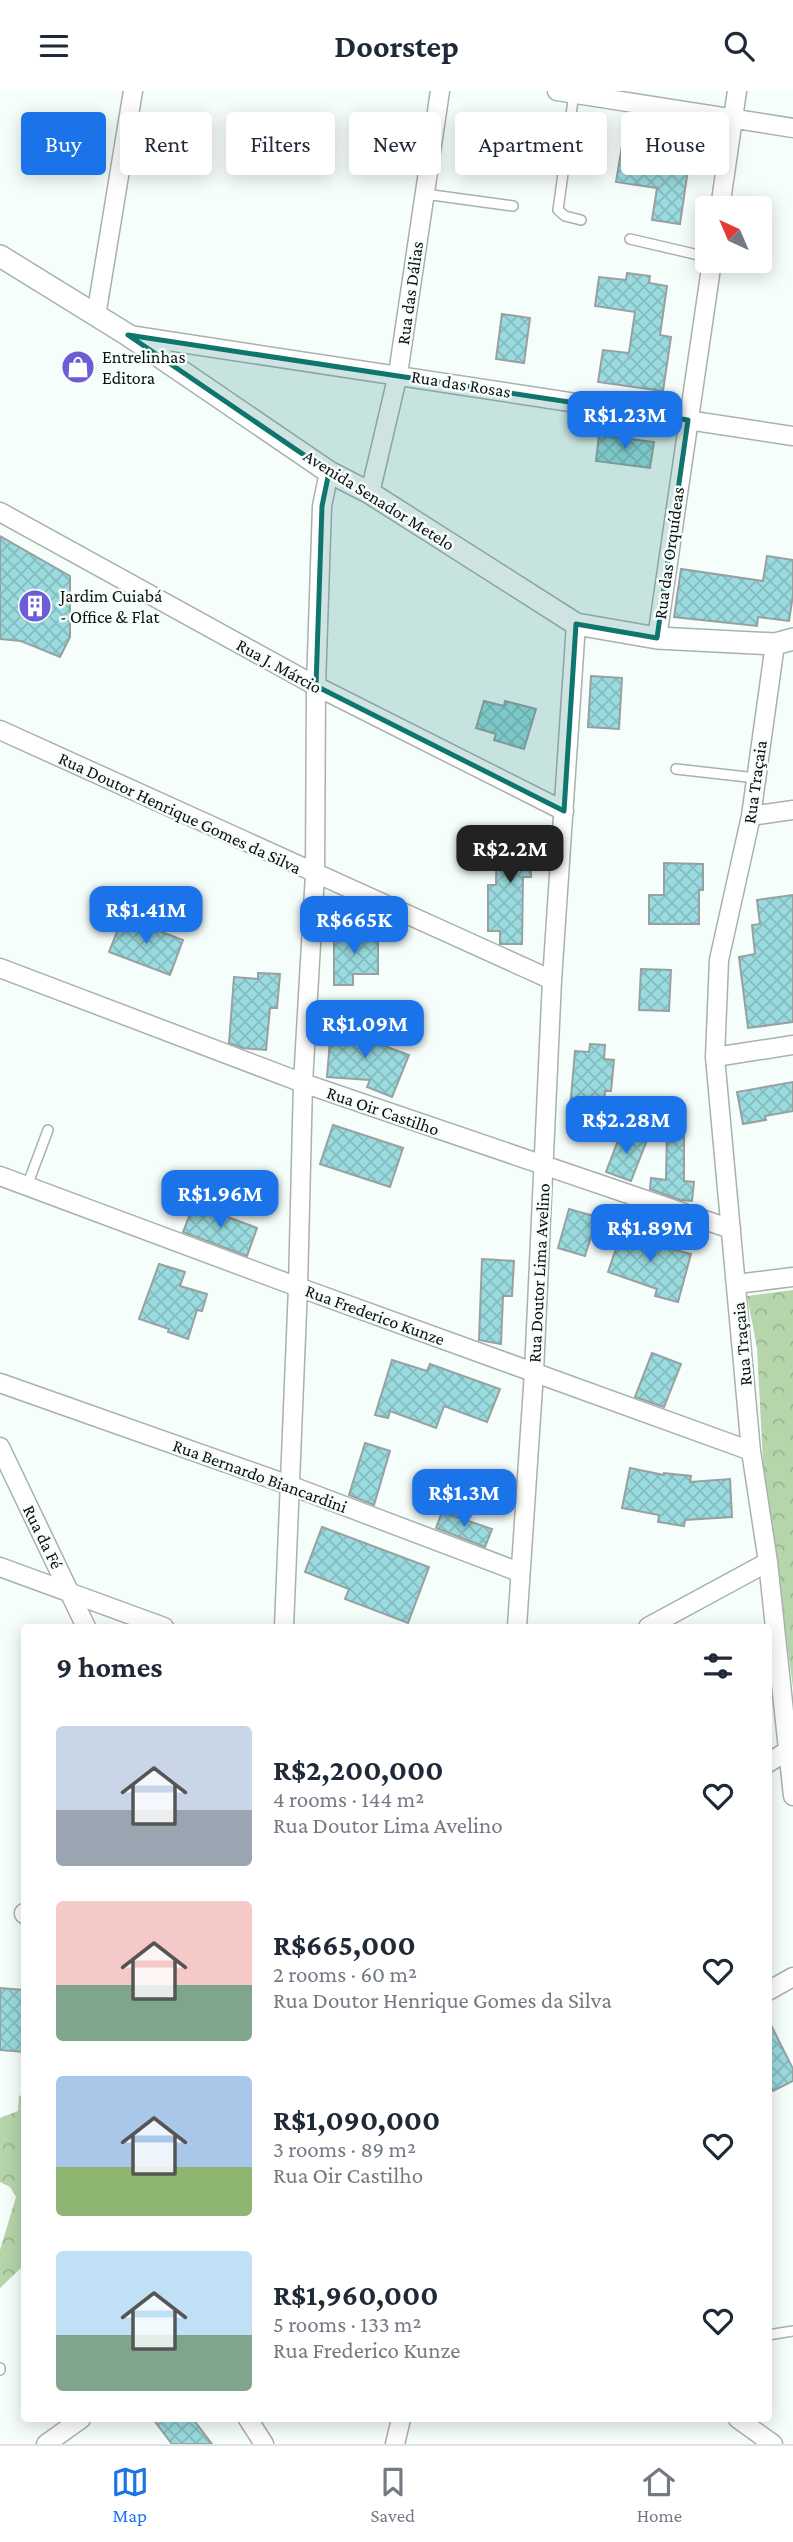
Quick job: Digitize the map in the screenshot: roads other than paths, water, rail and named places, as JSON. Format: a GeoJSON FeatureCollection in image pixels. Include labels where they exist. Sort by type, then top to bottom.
{"type":"FeatureCollection","features":[{"type":"Feature","properties":{"kind":"street"},"geometry":{"type":"LineString","coordinates":[[96,316],[134,91]]}},
{"type":"Feature","properties":{"kind":"street","name":"Rua das Dálias"},"geometry":{"type":"LineString","coordinates":[[370,493],[398,374],[440,91]]}},
{"type":"Feature","properties":{"kind":"street"},"geometry":{"type":"LineString","coordinates":[[722,196],[737,91]]}},
{"type":"Feature","properties":{"kind":"street"},"geometry":{"type":"LineString","coordinates":[[568,92],[793,128]]}},
{"type":"Feature","properties":{"kind":"street","name":"Avenida Senador Metelo"},"geometry":{"type":"LineString","coordinates":[[0,256],[128,335],[329,472],[370,493],[576,624],[657,638],[784,641]]}},
{"type":"Feature","properties":{"kind":"street","name":"Rua das Orquídeas"},"geometry":{"type":"LineString","coordinates":[[657,638],[710,273]]}},
{"type":"Feature","properties":{"kind":"street","name":"Rua das Rosas"},"geometry":{"type":"LineString","coordinates":[[128,335],[793,436]]}},
{"type":"Feature","properties":{"kind":"street"},"geometry":{"type":"LineString","coordinates":[[284,1624],[298,1287],[303,1083],[314,874],[322,506],[329,472]]}},
{"type":"Feature","properties":{"kind":"street","name":"Rua J. Márcio"},"geometry":{"type":"LineString","coordinates":[[0,512],[316,686],[564,811]]}},
{"type":"Feature","properties":{"kind":"street","name":"Rua Doutor Lima Avelino"},"geometry":{"type":"LineString","coordinates":[[517,1624],[534,1372],[552,980],[576,624]]}},
{"type":"Feature","properties":{"kind":"street","name":"Rua Traçaia"},"geometry":{"type":"LineString","coordinates":[[784,641],[756,778],[751,816],[719,960],[715,1057],[751,1451],[768,1562],[793,1796]]}},
{"type":"Feature","properties":{"kind":"street","name":"Rua Doutor Henrique Gomes da Silva"},"geometry":{"type":"LineString","coordinates":[[0,730],[552,980]]}},
{"type":"Feature","properties":{"kind":"street"},"geometry":{"type":"LineString","coordinates":[[751,816],[793,810]]}},
{"type":"Feature","properties":{"kind":"street","name":"Rua Oir Castilho"},"geometry":{"type":"LineString","coordinates":[[0,968],[303,1083],[731,1229]]}},
{"type":"Feature","properties":{"kind":"street"},"geometry":{"type":"LineString","coordinates":[[715,1057],[793,1045]]}},
{"type":"Feature","properties":{"kind":"street","name":"Rua Frederico Kunze"},"geometry":{"type":"LineString","coordinates":[[0,1176],[751,1451]]}},
{"type":"Feature","properties":{"kind":"street"},"geometry":{"type":"LineString","coordinates":[[736,1284],[793,1277]]}},
{"type":"Feature","properties":{"kind":"street","name":"Rua Bernardo Biancardini"},"geometry":{"type":"LineString","coordinates":[[0,1383],[289,1485],[519,1572]]}},
{"type":"Feature","properties":{"kind":"street","name":"Rua da Fé"},"geometry":{"type":"LineString","coordinates":[[0,1447],[85,1624]]}},
{"type":"Feature","properties":{"kind":"street"},"geometry":{"type":"LineString","coordinates":[[654,1624],[768,1562]]}},
{"type":"Feature","properties":{"kind":"street"},"geometry":{"type":"LineString","coordinates":[[0,1567],[156,1624]]}},
{"type":"Feature","properties":{"kind":"street"},"geometry":{"type":"LineString","coordinates":[[772,1760],[787,1751]]}},
{"type":"Feature","properties":{"kind":"street"},"geometry":{"type":"LineString","coordinates":[[772,1989],[793,1977]]}},
{"type":"Feature","properties":{"kind":"street"},"geometry":{"type":"LineString","coordinates":[[46,2444],[77,2422]]}},
{"type":"Feature","properties":{"kind":"street"},"geometry":{"type":"LineString","coordinates":[[250,2422],[264,2444]]}},
{"type":"Feature","properties":{"kind":"street"},"geometry":{"type":"LineString","coordinates":[[395,2444],[402,2422]]}},
{"type":"Feature","properties":{"kind":"street"},"geometry":{"type":"LineString","coordinates":[[742,2422],[772,2444]]}},
{"type":"Feature","properties":{"kind":"lane"},"geometry":{"type":"LineString","coordinates":[[568,92],[558,210],[565,216],[581,220]]}},
{"type":"Feature","properties":{"kind":"lane"},"geometry":{"type":"LineString","coordinates":[[425,194],[513,206]]}},
{"type":"Feature","properties":{"kind":"lane"},"geometry":{"type":"LineString","coordinates":[[630,239],[695,254]]}},
{"type":"Feature","properties":{"kind":"lane"},"geometry":{"type":"LineString","coordinates":[[676,769],[756,778]]}},
{"type":"Feature","properties":{"kind":"lane"},"geometry":{"type":"LineString","coordinates":[[27,1186],[48,1129]]}},
{"type":"Feature","properties":{"kind":"lane"},"geometry":{"type":"LineString","coordinates":[[772,2334],[793,2331]]}},
{"type":"Feature","properties":{"kind":"place","name":"Entrelinhas Editora"},"geometry":{"type":"Point","coordinates":[78,367]}},
{"type":"Feature","properties":{"kind":"place","name":"Jardim Cuiabá - Office & Flat"},"geometry":{"type":"Point","coordinates":[35,606]}}]}
